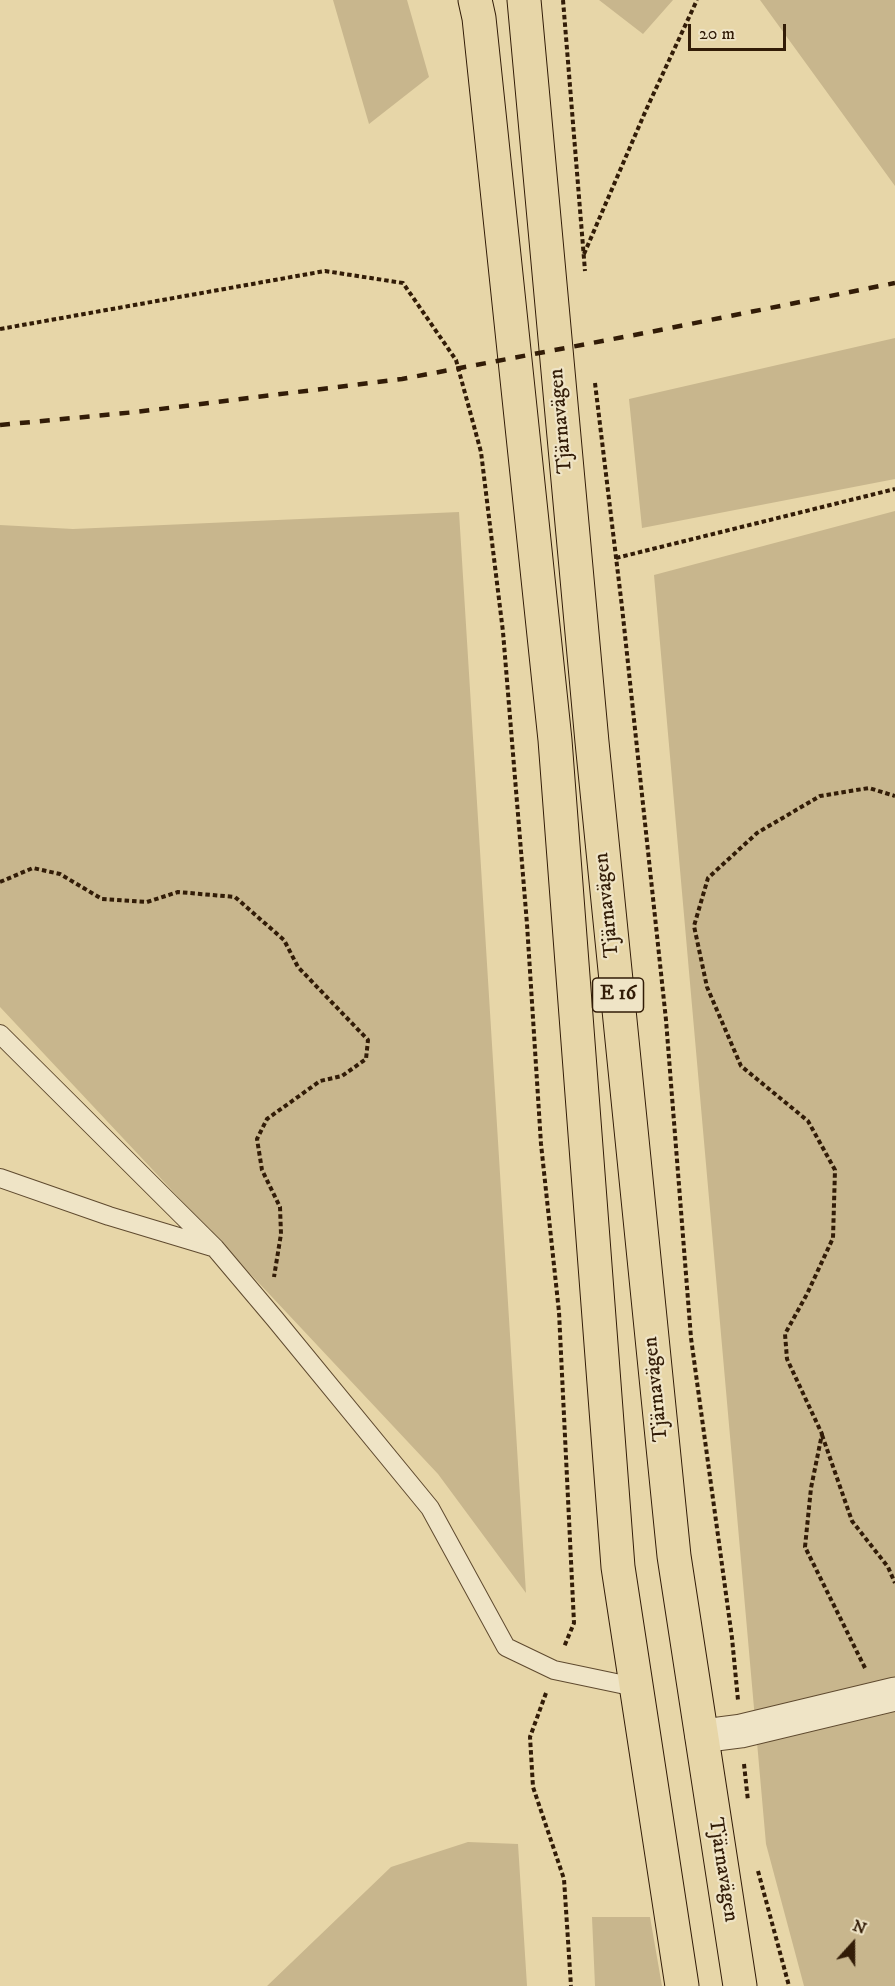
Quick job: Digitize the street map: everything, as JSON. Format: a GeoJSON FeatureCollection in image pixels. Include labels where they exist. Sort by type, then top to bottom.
{"type":"FeatureCollection","features":[{"type":"Feature","properties":{"kind":"highway","name":"Tjärnavägen"},"geometry":{"type":"LineString","coordinates":[[475,0],[555,740],[618,1567],[682,1986]]}},
{"type":"Feature","properties":{"kind":"highway","name":"Tjärnavägen"},"geometry":{"type":"LineString","coordinates":[[524,0],[592,742],[673,1544],[740,1986]]}},
{"type":"Feature","properties":{"kind":"street"},"geometry":{"type":"LineString","coordinates":[[702,1736],[741,1731],[888,1695]]}},
{"type":"Feature","properties":{"kind":"lane"},"geometry":{"type":"LineString","coordinates":[[0,1034],[215,1248],[275,1319],[430,1508],[506,1647],[554,1670],[635,1687]]}},
{"type":"Feature","properties":{"kind":"lane"},"geometry":{"type":"LineString","coordinates":[[0,1178],[109,1216],[215,1248]]}},
{"type":"Feature","properties":{"kind":"path"},"geometry":{"type":"LineString","coordinates":[[562,0],[585,276]]}},
{"type":"Feature","properties":{"kind":"path"},"geometry":{"type":"LineString","coordinates":[[584,255],[646,110],[697,0]]}},
{"type":"Feature","properties":{"kind":"path"},"geometry":{"type":"LineString","coordinates":[[0,329],[325,271],[403,283],[456,360],[481,452],[503,632],[527,924],[541,1144],[559,1312],[574,1623],[530,1737],[533,1787],[564,1879],[571,1986]]}},
{"type":"Feature","properties":{"kind":"path"},"geometry":{"type":"LineString","coordinates":[[594,375],[666,1020],[691,1338],[732,1638],[749,1812]]}},
{"type":"Feature","properties":{"kind":"path"},"geometry":{"type":"LineString","coordinates":[[616,558],[895,489]]}},
{"type":"Feature","properties":{"kind":"path"},"geometry":{"type":"LineString","coordinates":[[895,796],[869,788],[820,796],[757,833],[708,878],[694,926],[707,987],[741,1066],[808,1121],[835,1170],[833,1238],[785,1334],[787,1359],[822,1434],[852,1521],[888,1567],[895,1583]]}},
{"type":"Feature","properties":{"kind":"path"},"geometry":{"type":"LineString","coordinates":[[0,882],[33,868],[60,873],[102,899],[147,902],[178,892],[235,897],[284,940],[298,967],[368,1040],[366,1059],[342,1076],[321,1081],[267,1119],[257,1139],[262,1170],[280,1207],[281,1234],[273,1280],[275,1319]]}},
{"type":"Feature","properties":{"kind":"path"},"geometry":{"type":"LineString","coordinates":[[822,1434],[811,1488],[805,1547],[835,1610],[888,1695]]}},
{"type":"Feature","properties":{"kind":"path"},"geometry":{"type":"LineString","coordinates":[[758,1871],[789,1986]]}},
{"type":"Feature","properties":{"kind":"shaded area"},"geometry":{"type":"Polygon","coordinates":[[[333,0],[407,0],[429,77],[369,124],[333,0]]]}},
{"type":"Feature","properties":{"kind":"shaded area"},"geometry":{"type":"Polygon","coordinates":[[[599,0],[673,0],[643,34],[599,0]]]}},
{"type":"Feature","properties":{"kind":"shaded area"},"geometry":{"type":"Polygon","coordinates":[[[760,0],[895,0],[895,186],[760,0]]]}},
{"type":"Feature","properties":{"kind":"shaded area"},"geometry":{"type":"Polygon","coordinates":[[[895,338],[895,479],[642,528],[629,399],[895,338]]]}},
{"type":"Feature","properties":{"kind":"shaded area"},"geometry":{"type":"Polygon","coordinates":[[[895,511],[895,1986],[804,1986],[766,1844],[654,575],[895,511]]]}},
{"type":"Feature","properties":{"kind":"shaded area"},"geometry":{"type":"Polygon","coordinates":[[[459,512],[526,1593],[438,1474],[0,1007],[0,525],[73,529],[459,512]]]}},
{"type":"Feature","properties":{"kind":"shaded area"},"geometry":{"type":"Polygon","coordinates":[[[468,1842],[518,1844],[527,1986],[267,1986],[391,1867],[468,1842]]]}},
{"type":"Feature","properties":{"kind":"shaded area"},"geometry":{"type":"Polygon","coordinates":[[[592,1917],[650,1917],[662,1986],[595,1986],[592,1917]]]}},
{"type":"Feature","properties":{"kind":"railway"},"geometry":{"type":"LineString","coordinates":[[0,425],[136,412],[402,379],[895,283]]}}]}
